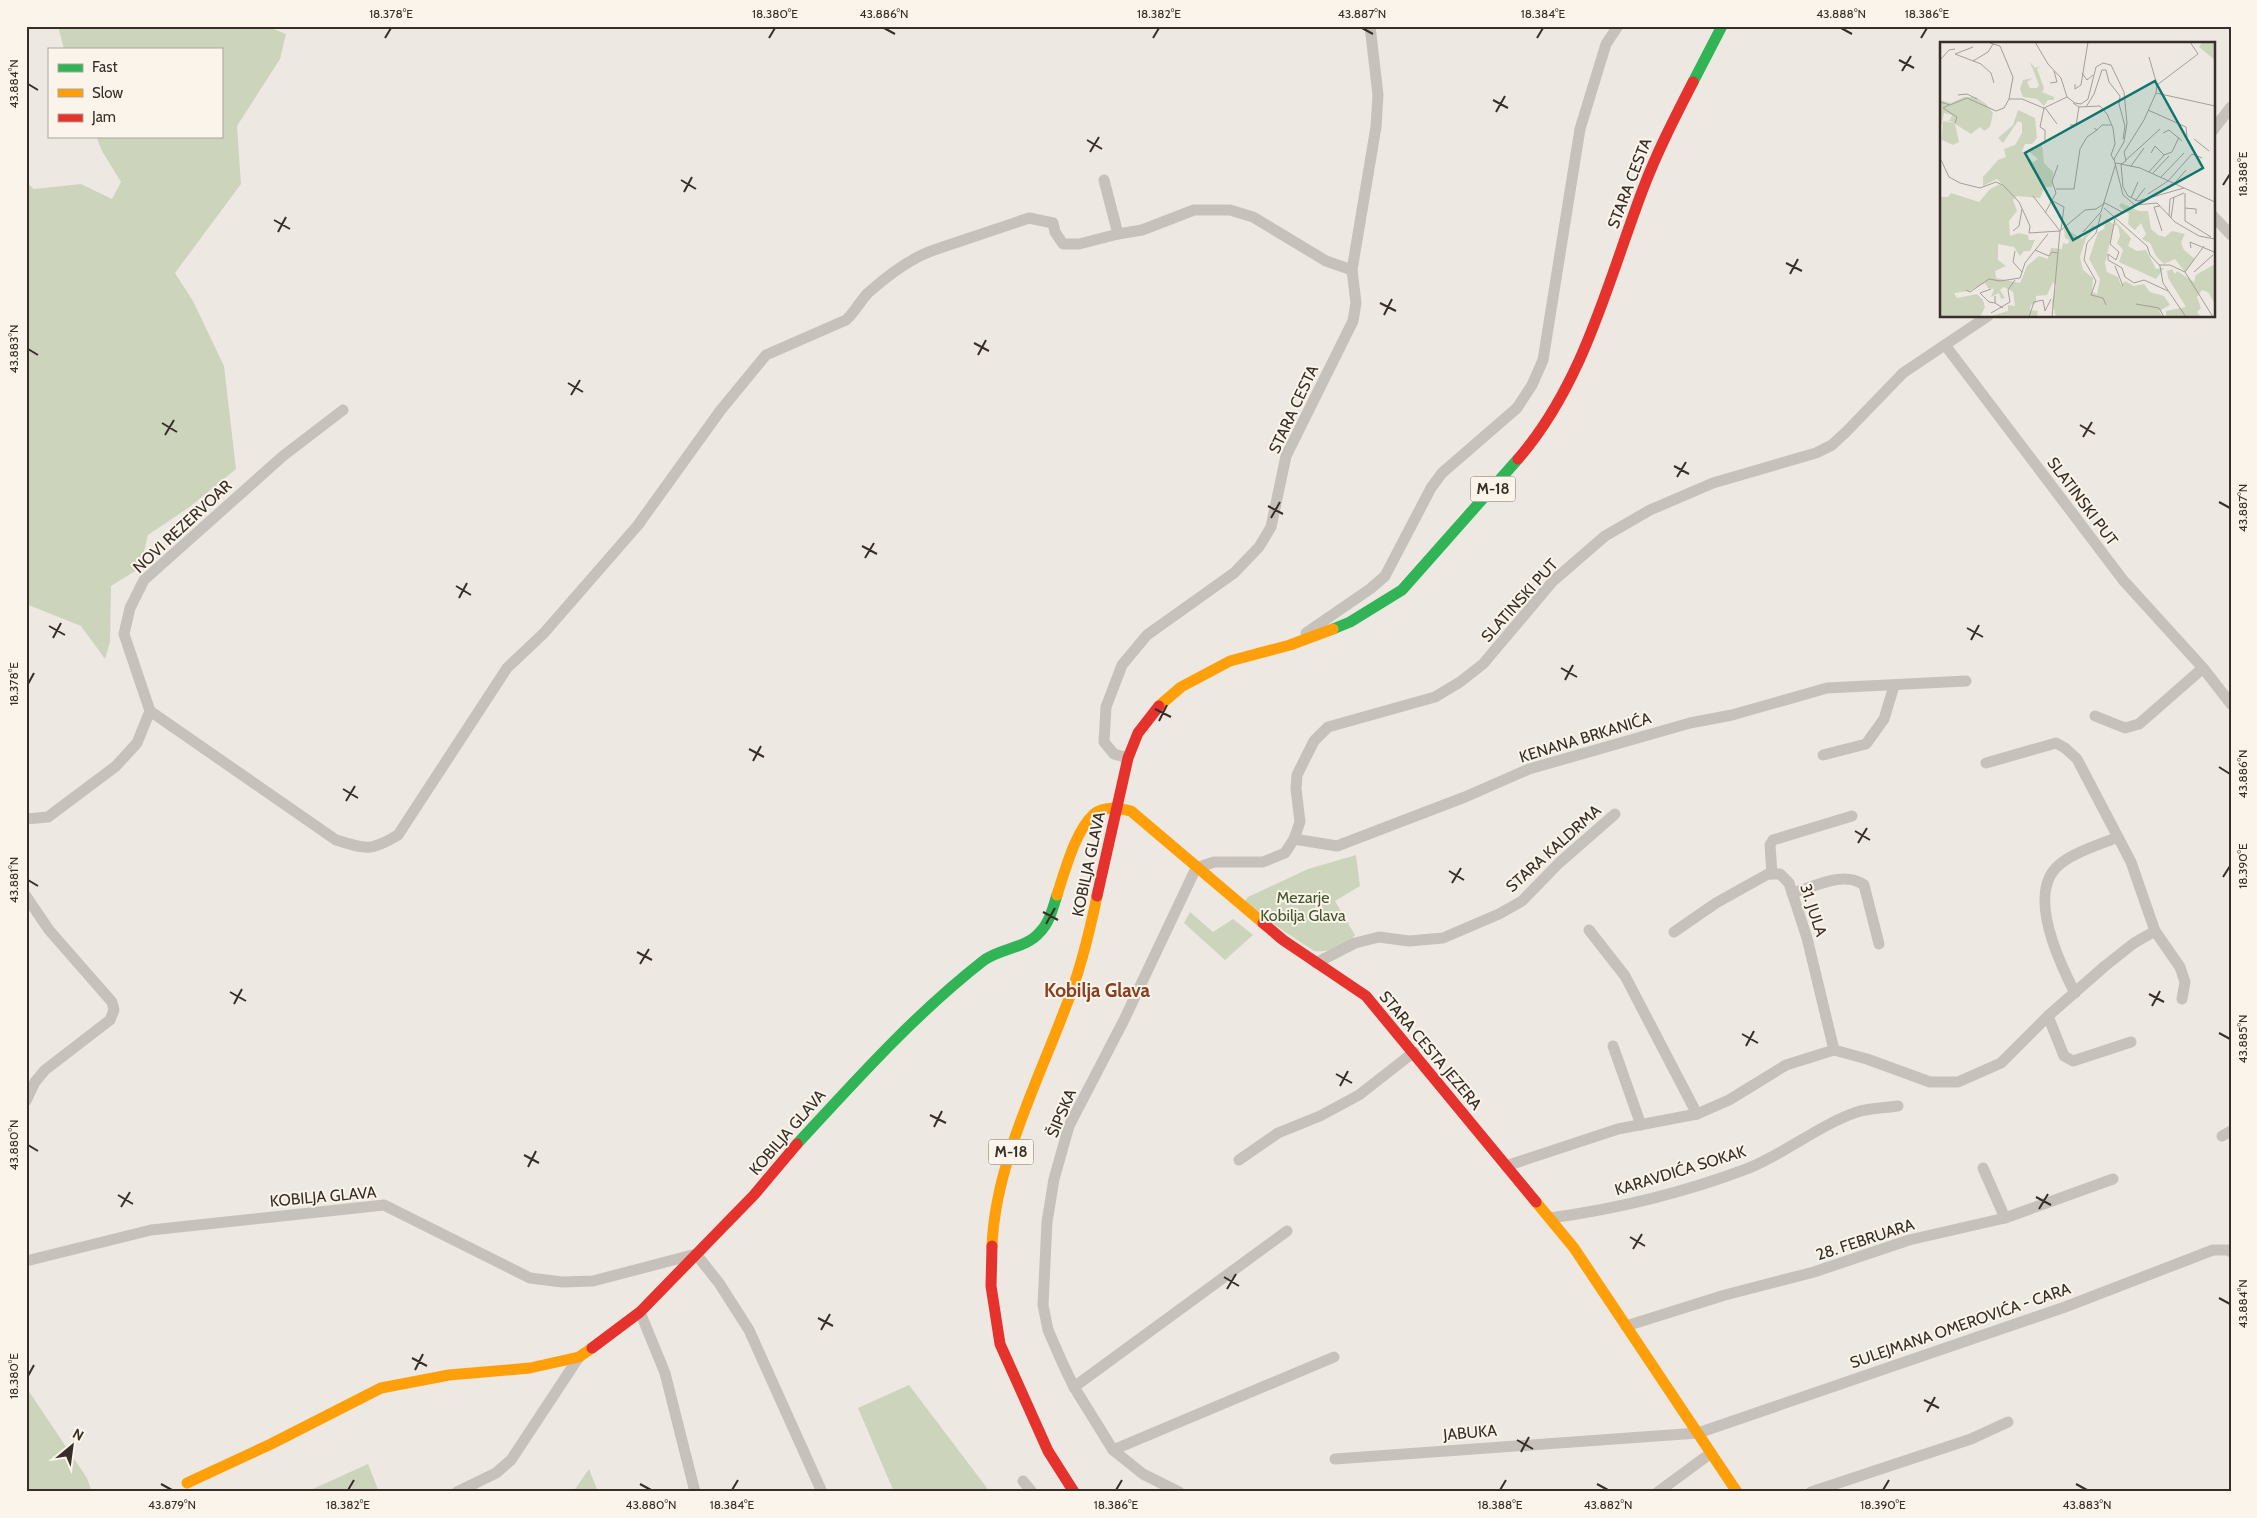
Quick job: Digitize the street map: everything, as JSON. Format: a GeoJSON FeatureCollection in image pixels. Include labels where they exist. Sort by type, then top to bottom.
{"type":"FeatureCollection","features":[{"type":"Feature","properties":{"kind":"street","name":"STARA CESTA"},"geometry":{"type":"LineString","coordinates":[[1128,758],[1114,754],[1104,742],[1106,707],[1122,665],[1147,635],[1182,608],[1234,573],[1259,547],[1271,526],[1286,456],[1353,321],[1356,303],[1352,270],[1377,119],[1378,95],[1370,26]]}},
{"type":"Feature","properties":{"kind":"street","name":"STARA CESTA"},"geometry":{"type":"LineString","coordinates":[[1290,645],[1370,589],[1385,576],[1431,488],[1442,473],[1517,408],[1532,385],[1543,360],[1580,129],[1606,44],[1618,26]]}},
{"type":"Feature","properties":{"kind":"street","name":"STARA CESTA"},"geometry":{"type":"LineString","coordinates":[[1117,807],[1128,758],[1138,732],[1158,707],[1181,687],[1230,661],[1290,645],[1350,622],[1402,590],[1522,455],[1553,412],[1582,356],[1644,186],[1671,124],[1722,26]]}},
{"type":"Feature","properties":{"kind":"street"},"geometry":{"type":"LineString","coordinates":[[2214,129],[2231,107]]}},
{"type":"Feature","properties":{"kind":"street"},"geometry":{"type":"LineString","coordinates":[[1104,180],[1118,234]]}},
{"type":"Feature","properties":{"kind":"street"},"geometry":{"type":"LineString","coordinates":[[26,819],[48,817],[116,766],[137,743],[150,711],[336,840],[364,849],[382,845],[398,835],[507,668],[544,633],[638,525],[720,411],[766,354],[846,320],[855,312],[867,294],[919,255],[1029,218],[1053,223],[1055,232],[1063,244],[1079,244],[1142,230],[1194,210],[1230,210],[1253,217],[1311,254],[1352,270]]}},
{"type":"Feature","properties":{"kind":"street"},"geometry":{"type":"LineString","coordinates":[[2214,217],[2231,235]]}},
{"type":"Feature","properties":{"kind":"street","name":"SLATINSKI PUT"},"geometry":{"type":"LineString","coordinates":[[1294,840],[1300,822],[1296,789],[1297,775],[1314,741],[1328,728],[1435,697],[1460,682],[1483,664],[1553,581],[1605,536],[1650,510],[1713,483],[1816,453],[1832,445],[1903,373],[1985,318]]}},
{"type":"Feature","properties":{"kind":"street","name":"SLATINSKI PUT"},"geometry":{"type":"LineString","coordinates":[[1945,346],[2123,580],[2203,668],[2231,704]]}},
{"type":"Feature","properties":{"kind":"street","name":"NOVI REZERVOAR"},"geometry":{"type":"LineString","coordinates":[[150,711],[124,634],[130,608],[144,580],[283,456],[343,410]]}},
{"type":"Feature","properties":{"kind":"street"},"geometry":{"type":"LineString","coordinates":[[2095,716],[2125,728],[2139,724],[2203,668]]}},
{"type":"Feature","properties":{"kind":"street","name":"KENANA BRKANIĆA"},"geometry":{"type":"LineString","coordinates":[[1294,840],[1337,846],[1465,797],[1529,769],[1690,722],[1732,715],[1827,688],[1966,681]]}},
{"type":"Feature","properties":{"kind":"street"},"geometry":{"type":"LineString","coordinates":[[1823,755],[1866,744],[1884,720],[1894,686]]}},
{"type":"Feature","properties":{"kind":"street"},"geometry":{"type":"LineString","coordinates":[[1986,763],[2056,744],[2066,748],[2077,759],[2131,862],[2154,931],[2180,967],[2185,982],[2182,999]]}},
{"type":"Feature","properties":{"kind":"street","name":"STARA CESTA JEZERA"},"geometry":{"type":"LineString","coordinates":[[1117,807],[1131,811],[1283,940],[1366,996],[1574,1248],[1626,1326]]}},
{"type":"Feature","properties":{"kind":"street","name":"KOBILJA GLAVA"},"geometry":{"type":"LineString","coordinates":[[457,1492],[496,1473],[511,1460],[580,1357],[640,1312],[754,1195],[775,1168],[890,1043],[985,959],[1033,939],[1041,932],[1049,919],[1072,852],[1084,828],[1095,813],[1117,807],[1083,960],[1063,1017],[1020,1119],[1000,1195],[990,1244],[990,1291],[998,1337],[1016,1383],[1053,1460],[1074,1492]]}},
{"type":"Feature","properties":{"kind":"street","name":"STARA KALDRMA"},"geometry":{"type":"LineString","coordinates":[[1316,963],[1355,943],[1379,937],[1409,941],[1442,938],[1499,914],[1522,900],[1559,863],[1615,814]]}},
{"type":"Feature","properties":{"kind":"street"},"geometry":{"type":"LineString","coordinates":[[1674,932],[1716,903],[1768,874],[1772,874],[1770,845],[1777,837],[1852,816]]}},
{"type":"Feature","properties":{"kind":"street"},"geometry":{"type":"LineString","coordinates":[[2074,993],[2058,960],[2049,924],[2045,896],[2046,884],[2051,873],[2060,863],[2118,837]]}},
{"type":"Feature","properties":{"kind":"street"},"geometry":{"type":"LineString","coordinates":[[1196,868],[1214,862],[1263,862],[1285,853],[1294,840]]}},
{"type":"Feature","properties":{"kind":"street","name":"ŠIPSKA"},"geometry":{"type":"LineString","coordinates":[[1179,1492],[1143,1474],[1113,1450],[1074,1387],[1048,1330],[1043,1305],[1047,1230],[1054,1179],[1069,1126],[1124,1020],[1196,868]]}},
{"type":"Feature","properties":{"kind":"street","name":"31. JULA"},"geometry":{"type":"LineString","coordinates":[[1772,874],[1780,874],[1789,883],[1814,965],[1834,1050]]}},
{"type":"Feature","properties":{"kind":"street"},"geometry":{"type":"LineString","coordinates":[[1792,893],[1847,878],[1858,880],[1864,885],[1879,944]]}},
{"type":"Feature","properties":{"kind":"street"},"geometry":{"type":"LineString","coordinates":[[26,896],[49,930],[112,1002],[114,1010],[110,1020],[45,1070],[35,1082],[26,1101]]}},
{"type":"Feature","properties":{"kind":"street"},"geometry":{"type":"LineString","coordinates":[[1589,930],[1625,976],[1698,1114]]}},
{"type":"Feature","properties":{"kind":"street"},"geometry":{"type":"LineString","coordinates":[[1506,1166],[1618,1129],[1698,1114],[1729,1100],[1786,1065],[1834,1050],[1867,1058],[1930,1082],[1958,1082],[2001,1063],[2048,1016],[2105,966],[2134,943],[2154,931]]}},
{"type":"Feature","properties":{"kind":"street"},"geometry":{"type":"LineString","coordinates":[[2048,1016],[2064,1056],[2068,1060],[2073,1061],[2131,1042]]}},
{"type":"Feature","properties":{"kind":"street"},"geometry":{"type":"LineString","coordinates":[[1613,1046],[1641,1125]]}},
{"type":"Feature","properties":{"kind":"street"},"geometry":{"type":"LineString","coordinates":[[1239,1160],[1278,1133],[1320,1116],[1359,1095],[1414,1052]]}},
{"type":"Feature","properties":{"kind":"street","name":"KARAVDIĆA SOKAK"},"geometry":{"type":"LineString","coordinates":[[1550,1218],[1581,1214],[1645,1199],[1750,1168],[1857,1112],[1898,1106]]}},
{"type":"Feature","properties":{"kind":"street"},"geometry":{"type":"LineString","coordinates":[[1983,1168],[2005,1218]]}},
{"type":"Feature","properties":{"kind":"street","name":"28. FEBRUARA"},"geometry":{"type":"LineString","coordinates":[[1626,1326],[1725,1295],[1814,1272],[1909,1240],[2005,1218],[2113,1180]]}},
{"type":"Feature","properties":{"kind":"street","name":"KOBILJA GLAVA"},"geometry":{"type":"LineString","coordinates":[[26,1261],[151,1230],[384,1206],[530,1278],[562,1282],[593,1281],[696,1254]]}},
{"type":"Feature","properties":{"kind":"street"},"geometry":{"type":"LineString","coordinates":[[1074,1387],[1288,1231]]}},
{"type":"Feature","properties":{"kind":"street","name":"SULEJMANA OMEROVIĆA - CARA"},"geometry":{"type":"LineString","coordinates":[[1698,1433],[2065,1307],[2213,1250],[2228,1250],[2231,1252]]}},
{"type":"Feature","properties":{"kind":"street"},"geometry":{"type":"LineString","coordinates":[[696,1254],[719,1283],[749,1330],[822,1492]]}},
{"type":"Feature","properties":{"kind":"street"},"geometry":{"type":"LineString","coordinates":[[640,1312],[665,1373],[696,1492]]}},
{"type":"Feature","properties":{"kind":"street"},"geometry":{"type":"LineString","coordinates":[[1626,1326],[1737,1492]]}},
{"type":"Feature","properties":{"kind":"street","name":"KOBILJA GLAVA"},"geometry":{"type":"LineString","coordinates":[[187,1483],[271,1444],[381,1388],[449,1375],[530,1368],[580,1357]]}},
{"type":"Feature","properties":{"kind":"street"},"geometry":{"type":"LineString","coordinates":[[1113,1450],[1334,1357]]}},
{"type":"Feature","properties":{"kind":"street"},"geometry":{"type":"LineString","coordinates":[[1811,1492],[1971,1439],[2008,1422]]}},
{"type":"Feature","properties":{"kind":"street","name":"JABUKA"},"geometry":{"type":"LineString","coordinates":[[1335,1459],[1698,1433]]}},
{"type":"Feature","properties":{"kind":"street"},"geometry":{"type":"LineString","coordinates":[[1658,1492],[1711,1453]]}},
{"type":"Feature","properties":{"kind":"street"},"geometry":{"type":"LineString","coordinates":[[1023,1481],[1032,1492]]}},
{"type":"Feature","properties":{"kind":"green space"},"geometry":{"type":"Polygon","coordinates":[[[58,26],[266,26],[286,34],[280,59],[237,126],[241,184],[175,273],[193,301],[224,366],[236,469],[191,506],[148,535],[140,568],[111,586],[110,642],[105,659],[81,626],[26,604],[26,182],[34,189],[81,184],[112,199],[121,182],[102,151],[97,138],[222,138],[222,48],[64,48],[58,26]]]}},
{"type":"Feature","properties":{"kind":"green space","name":"Mezarje Kobilja Glava"},"geometry":{"type":"Polygon","coordinates":[[[1356,855],[1360,886],[1335,901],[1355,935],[1352,939],[1336,948],[1314,951],[1243,904],[1248,897],[1308,869],[1356,855]]]}},
{"type":"Feature","properties":{"kind":"green space","name":"Mezarje Kobilja Glava"},"geometry":{"type":"Polygon","coordinates":[[[1190,912],[1213,932],[1233,919],[1253,935],[1225,960],[1184,923],[1190,912]]]}},
{"type":"Feature","properties":{"kind":"green space"},"geometry":{"type":"Polygon","coordinates":[[[909,1385],[990,1492],[894,1492],[858,1408],[909,1385]]]}},
{"type":"Feature","properties":{"kind":"green space"},"geometry":{"type":"Polygon","coordinates":[[[26,1387],[87,1478],[92,1492],[26,1492],[26,1387]]]}},
{"type":"Feature","properties":{"kind":"green space"},"geometry":{"type":"Polygon","coordinates":[[[368,1464],[379,1492],[306,1492],[368,1464]]]}},
{"type":"Feature","properties":{"kind":"green space"},"geometry":{"type":"Polygon","coordinates":[[[589,1469],[598,1492],[573,1492],[589,1469]]]}},
{"type":"Feature","properties":{"kind":"traffic: fast"},"geometry":{"type":"LineString","coordinates":[[1693,82],[1722,26]]}},
{"type":"Feature","properties":{"kind":"traffic: fast"},"geometry":{"type":"LineString","coordinates":[[1333,629],[1350,622],[1402,590],[1518,459]]}},
{"type":"Feature","properties":{"kind":"traffic: fast"},"geometry":{"type":"LineString","coordinates":[[797,1144],[886,1049],[933,1003],[989,957],[1034,938],[1046,924],[1057,895]]}},
{"type":"Feature","properties":{"kind":"traffic: slow"},"geometry":{"type":"LineString","coordinates":[[1159,706],[1181,687],[1230,661],[1290,645],[1333,629]]}},
{"type":"Feature","properties":{"kind":"traffic: slow"},"geometry":{"type":"LineString","coordinates":[[1057,895],[1071,852],[1087,821],[1098,811],[1112,808],[1122,809],[1131,811],[1263,923]]}},
{"type":"Feature","properties":{"kind":"traffic: slow"},"geometry":{"type":"LineString","coordinates":[[992,1246],[995,1216],[1009,1155],[1030,1095],[1075,981],[1097,896]]}},
{"type":"Feature","properties":{"kind":"traffic: slow"},"geometry":{"type":"LineString","coordinates":[[1536,1202],[1574,1248],[1737,1492]]}},
{"type":"Feature","properties":{"kind":"traffic: slow"},"geometry":{"type":"LineString","coordinates":[[187,1483],[271,1444],[381,1388],[449,1375],[530,1368],[579,1357],[592,1348]]}},
{"type":"Feature","properties":{"kind":"traffic: jam"},"geometry":{"type":"LineString","coordinates":[[1518,459],[1541,429],[1560,398],[1577,364],[1592,330],[1648,175],[1693,82]]}},
{"type":"Feature","properties":{"kind":"traffic: jam"},"geometry":{"type":"LineString","coordinates":[[1097,896],[1128,758],[1138,733],[1159,706]]}},
{"type":"Feature","properties":{"kind":"traffic: jam"},"geometry":{"type":"LineString","coordinates":[[1263,923],[1283,940],[1366,996],[1536,1202]]}},
{"type":"Feature","properties":{"kind":"traffic: jam"},"geometry":{"type":"LineString","coordinates":[[592,1348],[640,1312],[754,1195],[797,1144]]}},
{"type":"Feature","properties":{"kind":"traffic: jam"},"geometry":{"type":"LineString","coordinates":[[992,1246],[991,1286],[1000,1344],[1048,1451],[1074,1492]]}},
{"type":"Feature","properties":{"kind":"district","name":"Kobilja Glava"},"geometry":{"type":"Point","coordinates":[1097,990]}}]}
